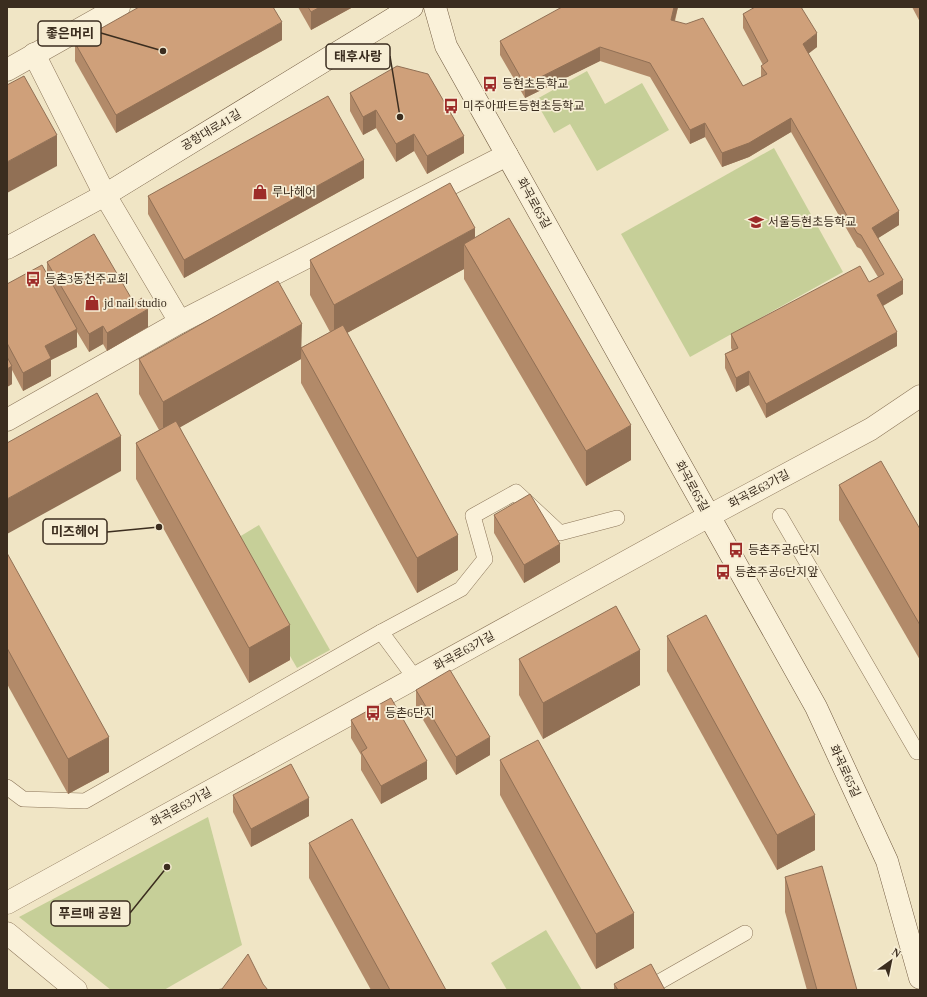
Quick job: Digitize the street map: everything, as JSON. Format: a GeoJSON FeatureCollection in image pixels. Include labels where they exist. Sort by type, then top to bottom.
{"type":"FeatureCollection","features":[{"type":"Feature","properties":{"kind":"street"},"geometry":{"type":"LineString","coordinates":[[7,70],[119,7]]}},
{"type":"Feature","properties":{"kind":"street","name":"공항대로41길"},"geometry":{"type":"LineString","coordinates":[[7,248],[105,195],[412,7]]}},
{"type":"Feature","properties":{"kind":"street","name":"화곡로65길"},"geometry":{"type":"LineString","coordinates":[[436,7],[446,46],[816,708],[887,861],[920,978]]}},
{"type":"Feature","properties":{"kind":"street"},"geometry":{"type":"LineString","coordinates":[[34,54],[105,195],[180,322]]}},
{"type":"Feature","properties":{"kind":"street"},"geometry":{"type":"LineString","coordinates":[[7,420],[180,322],[507,155]]}},
{"type":"Feature","properties":{"kind":"street","name":"화곡로63가길"},"geometry":{"type":"LineString","coordinates":[[7,903],[709,516],[871,430],[920,396]]}},
{"type":"Feature","properties":{"kind":"street"},"geometry":{"type":"LineString","coordinates":[[7,933],[76,990]]}},
{"type":"Feature","properties":{"kind":"lane"},"geometry":{"type":"LineString","coordinates":[[7,787],[23,799],[85,801],[381,632],[461,589],[485,559],[473,516],[516,492],[560,533],[617,518]]}},
{"type":"Feature","properties":{"kind":"lane"},"geometry":{"type":"LineString","coordinates":[[780,516],[917,752],[920,750]]}},
{"type":"Feature","properties":{"kind":"lane"},"geometry":{"type":"LineString","coordinates":[[381,632],[415,678]]}},
{"type":"Feature","properties":{"kind":"lane"},"geometry":{"type":"LineString","coordinates":[[645,990],[745,934]]}},
{"type":"Feature","properties":{"kind":"green space"},"geometry":{"type":"Polygon","coordinates":[[[587,71],[605,104],[642,83],[669,130],[597,171],[570,124],[554,133],[535,100],[587,71]]]}},
{"type":"Feature","properties":{"kind":"green space"},"geometry":{"type":"Polygon","coordinates":[[[774,148],[843,272],[690,357],[621,234],[774,148]]]}},
{"type":"Feature","properties":{"kind":"green space"},"geometry":{"type":"Polygon","coordinates":[[[259,525],[330,650],[297,668],[226,545],[259,525]]]}},
{"type":"Feature","properties":{"kind":"green space"},"geometry":{"type":"Polygon","coordinates":[[[208,817],[242,945],[164,990],[111,990],[19,917],[208,817]]]}},
{"type":"Feature","properties":{"kind":"green space"},"geometry":{"type":"Polygon","coordinates":[[[546,930],[582,990],[507,990],[491,963],[546,930]]]}},
{"type":"Feature","properties":{"kind":"building"},"geometry":{"type":"Polygon","coordinates":[[[139,7],[273,7],[282,22],[116,115],[75,43],[139,7]]]}},
{"type":"Feature","properties":{"kind":"building"},"geometry":{"type":"Polygon","coordinates":[[[308,7],[320,7],[311,12],[308,7]]]}},
{"type":"Feature","properties":{"kind":"building"},"geometry":{"type":"Polygon","coordinates":[[[562,7],[674,7],[671,20],[686,24],[703,18],[743,86],[767,74],[761,66],[768,61],[743,14],[755,7],[801,7],[817,33],[803,44],[899,211],[872,228],[903,280],[877,295],[897,332],[766,404],[749,371],[736,378],[725,354],[738,348],[731,334],[860,266],[869,282],[884,274],[861,235],[857,233],[791,118],[749,143],[722,153],[705,123],[690,130],[650,63],[600,47],[525,85],[500,41],[562,7]]]}},
{"type":"Feature","properties":{"kind":"building"},"geometry":{"type":"Polygon","coordinates":[[[397,66],[428,74],[464,136],[427,156],[414,134],[396,144],[376,110],[363,117],[350,93],[397,66]]]}},
{"type":"Feature","properties":{"kind":"building"},"geometry":{"type":"Polygon","coordinates":[[[24,76],[57,135],[7,162],[7,85],[24,76]]]}},
{"type":"Feature","properties":{"kind":"building"},"geometry":{"type":"Polygon","coordinates":[[[328,96],[364,160],[184,260],[148,196],[328,96]]]}},
{"type":"Feature","properties":{"kind":"building"},"geometry":{"type":"Polygon","coordinates":[[[450,183],[475,228],[334,305],[310,260],[450,183]]]}},
{"type":"Feature","properties":{"kind":"building"},"geometry":{"type":"Polygon","coordinates":[[[509,218],[631,425],[586,451],[464,244],[509,218]]]}},
{"type":"Feature","properties":{"kind":"building"},"geometry":{"type":"Polygon","coordinates":[[[94,234],[134,303],[142,298],[148,309],[107,333],[103,326],[89,334],[47,262],[94,234]]]}},
{"type":"Feature","properties":{"kind":"building"},"geometry":{"type":"Polygon","coordinates":[[[42,265],[77,329],[45,346],[51,358],[23,373],[7,343],[7,284],[42,265]]]}},
{"type":"Feature","properties":{"kind":"building"},"geometry":{"type":"Polygon","coordinates":[[[278,281],[302,324],[163,402],[139,359],[278,281]]]}},
{"type":"Feature","properties":{"kind":"building"},"geometry":{"type":"Polygon","coordinates":[[[343,325],[458,535],[417,558],[301,348],[343,325]]]}},
{"type":"Feature","properties":{"kind":"building"},"geometry":{"type":"Polygon","coordinates":[[[7,357],[12,366],[7,369],[7,357]]]}},
{"type":"Feature","properties":{"kind":"building"},"geometry":{"type":"Polygon","coordinates":[[[97,393],[121,436],[7,499],[7,443],[97,393]]]}},
{"type":"Feature","properties":{"kind":"building"},"geometry":{"type":"Polygon","coordinates":[[[176,421],[290,625],[249,648],[136,443],[176,421]]]}},
{"type":"Feature","properties":{"kind":"building"},"geometry":{"type":"Polygon","coordinates":[[[881,461],[920,529],[920,625],[839,485],[881,461]]]}},
{"type":"Feature","properties":{"kind":"building"},"geometry":{"type":"Polygon","coordinates":[[[530,494],[560,544],[524,565],[494,515],[530,494]]]}},
{"type":"Feature","properties":{"kind":"building"},"geometry":{"type":"Polygon","coordinates":[[[7,553],[109,737],[68,759],[7,648],[7,553]]]}},
{"type":"Feature","properties":{"kind":"building"},"geometry":{"type":"Polygon","coordinates":[[[616,606],[640,650],[543,703],[519,659],[616,606]]]}},
{"type":"Feature","properties":{"kind":"building"},"geometry":{"type":"Polygon","coordinates":[[[706,615],[815,815],[777,835],[667,636],[706,615]]]}},
{"type":"Feature","properties":{"kind":"building"},"geometry":{"type":"Polygon","coordinates":[[[450,670],[490,737],[456,757],[416,690],[450,670]]]}},
{"type":"Feature","properties":{"kind":"building"},"geometry":{"type":"Polygon","coordinates":[[[391,698],[427,761],[381,786],[361,752],[367,748],[351,720],[391,698]]]}},
{"type":"Feature","properties":{"kind":"building"},"geometry":{"type":"Polygon","coordinates":[[[538,740],[634,913],[596,934],[500,760],[538,740]]]}},
{"type":"Feature","properties":{"kind":"building"},"geometry":{"type":"Polygon","coordinates":[[[291,764],[309,798],[251,829],[233,795],[291,764]]]}},
{"type":"Feature","properties":{"kind":"building"},"geometry":{"type":"Polygon","coordinates":[[[352,819],[446,990],[390,990],[309,843],[352,819]]]}},
{"type":"Feature","properties":{"kind":"building"},"geometry":{"type":"Polygon","coordinates":[[[822,866],[857,990],[817,990],[785,877],[822,866]]]}},
{"type":"Feature","properties":{"kind":"building"},"geometry":{"type":"Polygon","coordinates":[[[248,954],[263,984],[268,990],[215,990],[222,989],[248,954]]]}},
{"type":"Feature","properties":{"kind":"building"},"geometry":{"type":"Polygon","coordinates":[[[651,964],[665,990],[618,990],[614,984],[651,964]]]}},
{"type":"Feature","properties":{"kind":"place","name":"좋은머리"},"geometry":{"type":"Point","coordinates":[163,51]}},
{"type":"Feature","properties":{"kind":"place","name":"등현초등학교"},"geometry":{"type":"Point","coordinates":[490,84]}},
{"type":"Feature","properties":{"kind":"place","name":"미주아파트등현초등학교"},"geometry":{"type":"Point","coordinates":[451,106]}},
{"type":"Feature","properties":{"kind":"place","name":"태후사랑"},"geometry":{"type":"Point","coordinates":[400,117]}},
{"type":"Feature","properties":{"kind":"place","name":"루나헤어"},"geometry":{"type":"Point","coordinates":[260,192]}},
{"type":"Feature","properties":{"kind":"place","name":"서울등현초등학교"},"geometry":{"type":"Point","coordinates":[756,222]}},
{"type":"Feature","properties":{"kind":"place","name":"등촌3동천주교회"},"geometry":{"type":"Point","coordinates":[33,279]}},
{"type":"Feature","properties":{"kind":"place","name":"jd nail studio"},"geometry":{"type":"Point","coordinates":[92,303]}},
{"type":"Feature","properties":{"kind":"place","name":"미즈헤어"},"geometry":{"type":"Point","coordinates":[159,527]}},
{"type":"Feature","properties":{"kind":"place","name":"등촌주공6단지"},"geometry":{"type":"Point","coordinates":[736,550]}},
{"type":"Feature","properties":{"kind":"place","name":"등촌주공6단지앞"},"geometry":{"type":"Point","coordinates":[723,572]}},
{"type":"Feature","properties":{"kind":"place","name":"등촌6단지"},"geometry":{"type":"Point","coordinates":[373,713]}},
{"type":"Feature","properties":{"kind":"place","name":"푸르매 공원"},"geometry":{"type":"Point","coordinates":[167,867]}}]}
